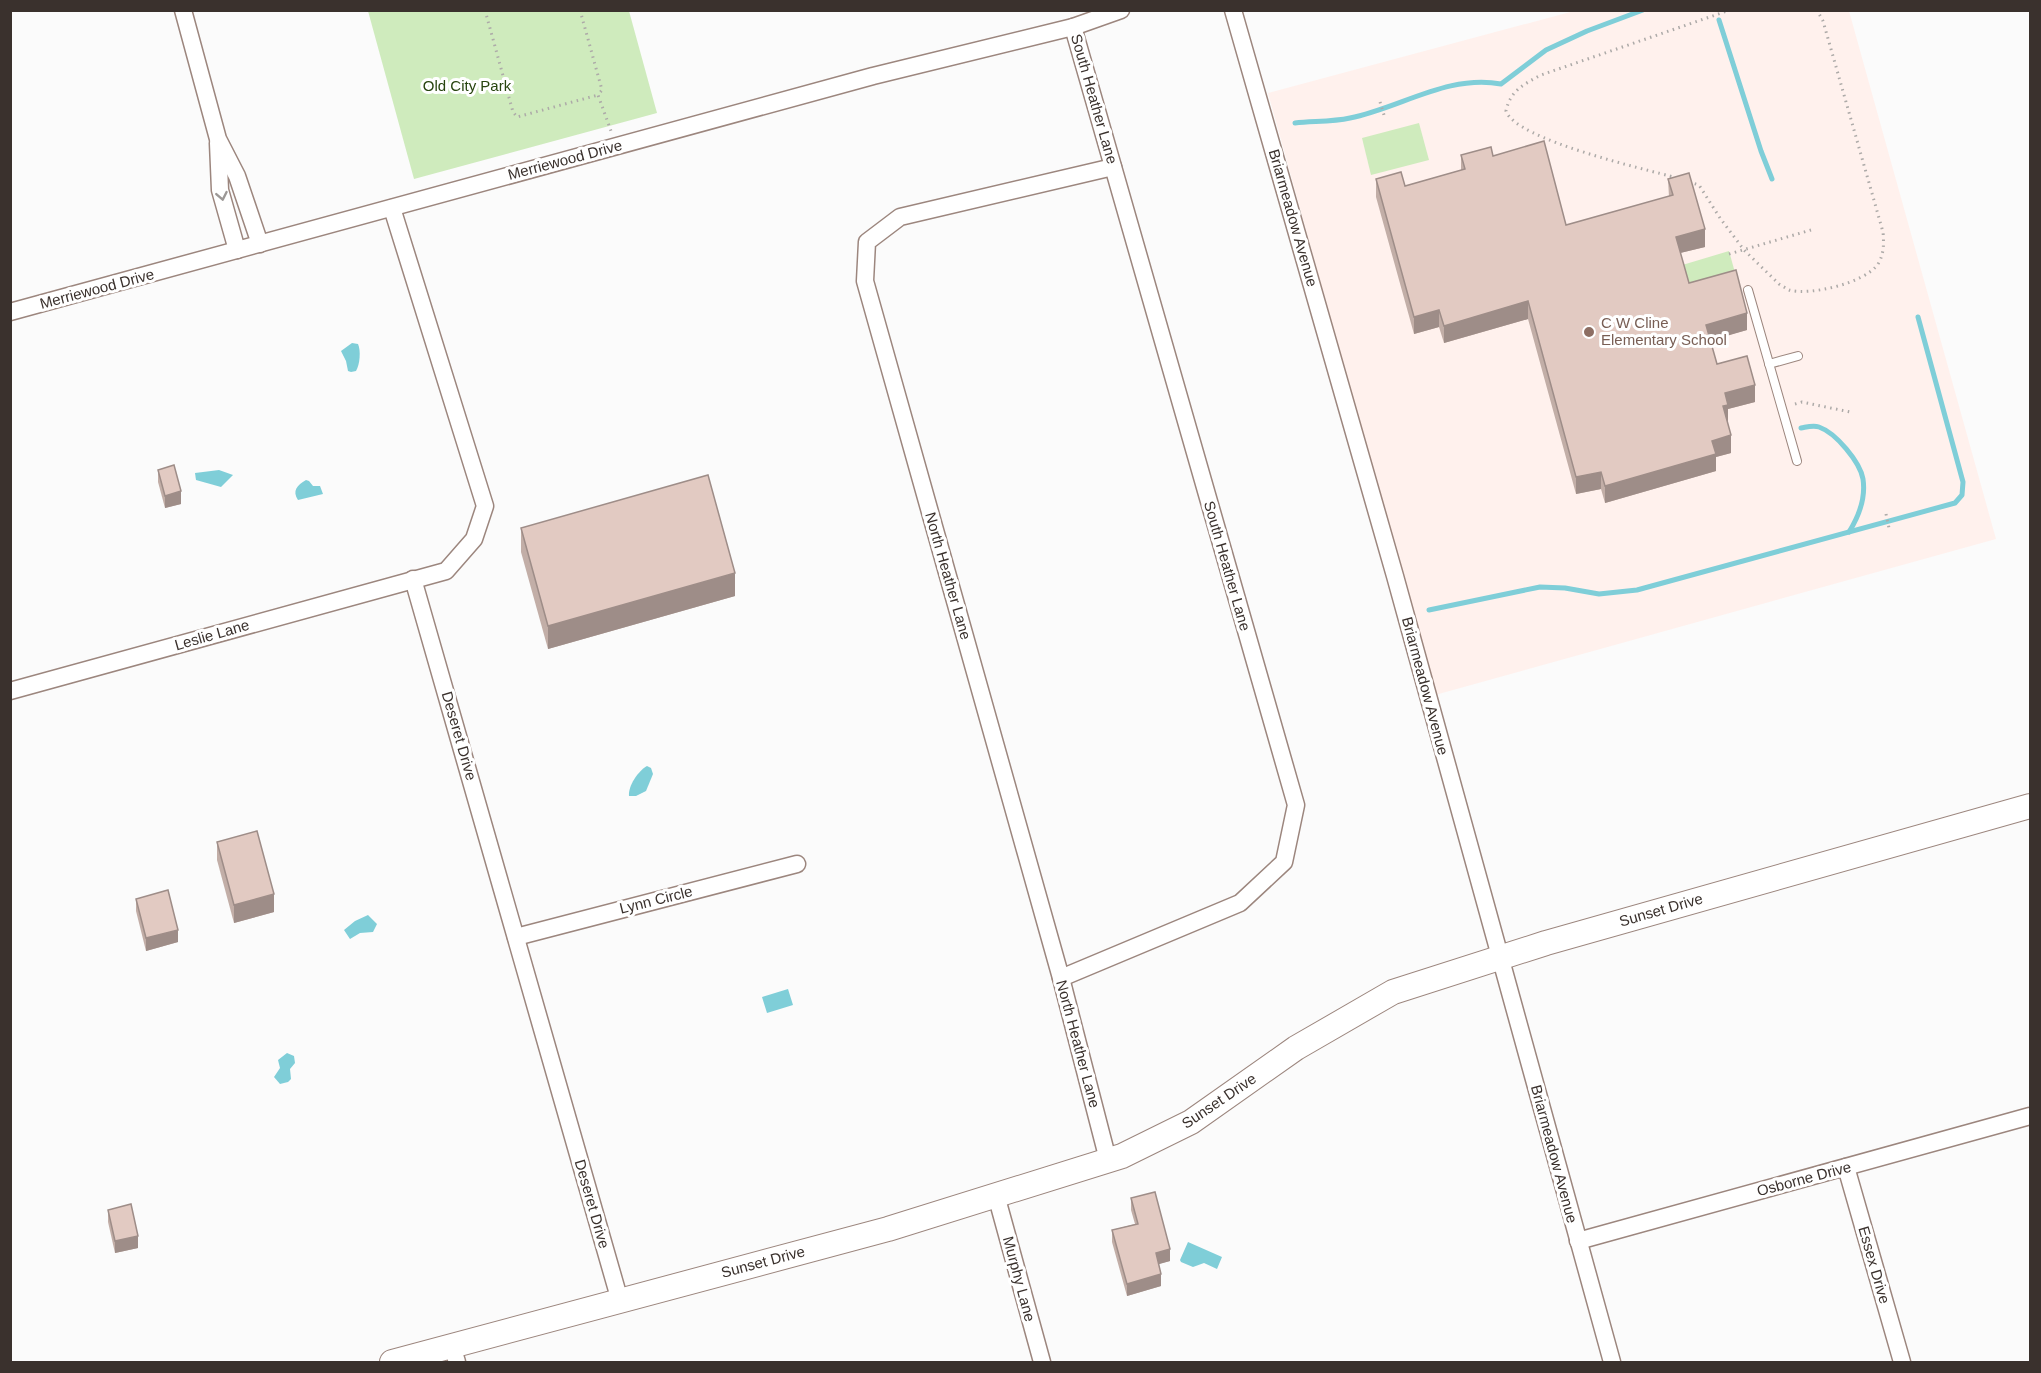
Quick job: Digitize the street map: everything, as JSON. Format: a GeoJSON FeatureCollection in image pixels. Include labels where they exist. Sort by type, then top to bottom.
{"type":"FeatureCollection","features":[{"type":"Feature","properties":{"kind":"street"},"geometry":{"type":"LineString","coordinates":[[183,10],[218,139],[237,176],[260,244]]}},
{"type":"Feature","properties":{"kind":"street","name":"Merriewood Drive"},"geometry":{"type":"LineString","coordinates":[[10,312],[873,76],[1073,27],[1121,10]]}},
{"type":"Feature","properties":{"kind":"street","name":"Briarmeadow Avenue"},"geometry":{"type":"LineString","coordinates":[[1233,10],[1395,576],[1612,1362]]}},
{"type":"Feature","properties":{"kind":"street","name":"South Heather Lane"},"geometry":{"type":"LineString","coordinates":[[1061,978],[1240,903],[1284,862],[1296,805],[1073,27]]}},
{"type":"Feature","properties":{"kind":"street"},"geometry":{"type":"LineString","coordinates":[[218,139],[220,190],[237,250]]}},
{"type":"Feature","properties":{"kind":"street","name":"North Heather Lane"},"geometry":{"type":"LineString","coordinates":[[1108,1160],[1061,978],[865,281],[867,242],[900,217],[1113,167]]}},
{"type":"Feature","properties":{"kind":"street"},"geometry":{"type":"LineString","coordinates":[[392,208],[485,506],[474,539],[446,571],[413,579]]}},
{"type":"Feature","properties":{"kind":"street","name":"Leslie Lane"},"geometry":{"type":"LineString","coordinates":[[10,691],[413,579]]}},
{"type":"Feature","properties":{"kind":"street","name":"Deseret Drive"},"geometry":{"type":"LineString","coordinates":[[413,579],[620,1301]]}},
{"type":"Feature","properties":{"kind":"street","name":"Sunset Drive"},"geometry":{"type":"LineString","coordinates":[[392,1362],[455,1354],[620,1301],[888,1229],[1122,1156],[1191,1122],[1296,1048],[1393,992],[1546,943],[2031,806]]}},
{"type":"Feature","properties":{"kind":"street","name":"Lynn Circle"},"geometry":{"type":"LineString","coordinates":[[516,936],[797,864]]}},
{"type":"Feature","properties":{"kind":"street","name":"Osborne Drive"},"geometry":{"type":"LineString","coordinates":[[1578,1241],[2031,1116]]}},
{"type":"Feature","properties":{"kind":"street","name":"Essex Drive"},"geometry":{"type":"LineString","coordinates":[[1846,1167],[1902,1362]]}},
{"type":"Feature","properties":{"kind":"street","name":"Murphy Lane"},"geometry":{"type":"LineString","coordinates":[[996,1195],[1042,1362]]}},
{"type":"Feature","properties":{"kind":"lane"},"geometry":{"type":"LineString","coordinates":[[1748,290],[1797,461]]}},
{"type":"Feature","properties":{"kind":"lane"},"geometry":{"type":"LineString","coordinates":[[1769,364],[1798,356]]}},
{"type":"Feature","properties":{"kind":"path"},"geometry":{"type":"LineString","coordinates":[[485,10],[513,111],[517,117],[598,95],[602,90],[580,10]]}},
{"type":"Feature","properties":{"kind":"path"},"geometry":{"type":"LineString","coordinates":[[1730,10],[1541,75],[1515,91],[1506,111],[1518,125],[1563,145],[1699,185],[1744,250],[1784,288],[1796,292],[1816,291],[1858,279],[1873,270],[1884,249],[1883,232],[1823,21],[1817,10]]}},
{"type":"Feature","properties":{"kind":"path"},"geometry":{"type":"LineString","coordinates":[[598,95],[616,146]]}},
{"type":"Feature","properties":{"kind":"path"},"geometry":{"type":"LineString","coordinates":[[1380,102],[1384,115]]}},
{"type":"Feature","properties":{"kind":"path"},"geometry":{"type":"LineString","coordinates":[[1729,254],[1811,230]]}},
{"type":"Feature","properties":{"kind":"path"},"geometry":{"type":"LineString","coordinates":[[1782,408],[1802,402],[1850,412]]}},
{"type":"Feature","properties":{"kind":"path"},"geometry":{"type":"LineString","coordinates":[[1886,514],[1889,528]]}},
{"type":"Feature","properties":{"kind":"shaded area"},"geometry":{"type":"Polygon","coordinates":[[[1574,11],[1849,11],[1996,539],[1435,695],[1268,93],[1574,11]]]}},
{"type":"Feature","properties":{"kind":"green space","name":"Old City Park"},"geometry":{"type":"Polygon","coordinates":[[[368,11],[629,11],[657,113],[414,179],[368,11]]]}},
{"type":"Feature","properties":{"kind":"green space"},"geometry":{"type":"Polygon","coordinates":[[[1419,123],[1429,160],[1371,175],[1362,138],[1419,123]]]}},
{"type":"Feature","properties":{"kind":"green space"},"geometry":{"type":"Polygon","coordinates":[[[1729,251],[1739,287],[1686,301],[1679,266],[1729,251]]]}},
{"type":"Feature","properties":{"kind":"water"},"geometry":{"type":"Polygon","coordinates":[[[352,343],[358,344],[360,358],[356,371],[351,372],[348,371],[341,351],[352,343]]]}},
{"type":"Feature","properties":{"kind":"water"},"geometry":{"type":"Polygon","coordinates":[[[219,470],[233,475],[221,487],[196,480],[195,473],[219,470]]]}},
{"type":"Feature","properties":{"kind":"water"},"geometry":{"type":"Polygon","coordinates":[[[306,480],[313,486],[320,486],[323,494],[298,500],[295,494],[296,488],[306,480]]]}},
{"type":"Feature","properties":{"kind":"water"},"geometry":{"type":"Polygon","coordinates":[[[647,766],[651,768],[653,774],[646,791],[636,796],[629,796],[634,779],[647,766]]]}},
{"type":"Feature","properties":{"kind":"water"},"geometry":{"type":"Polygon","coordinates":[[[368,915],[377,924],[373,932],[360,933],[350,939],[344,930],[355,921],[368,915]]]}},
{"type":"Feature","properties":{"kind":"water"},"geometry":{"type":"Polygon","coordinates":[[[788,989],[793,1005],[767,1013],[762,997],[788,989]]]}},
{"type":"Feature","properties":{"kind":"water"},"geometry":{"type":"Polygon","coordinates":[[[287,1053],[294,1056],[295,1063],[290,1069],[291,1079],[280,1084],[274,1077],[280,1068],[278,1060],[287,1053]]]}},
{"type":"Feature","properties":{"kind":"water"},"geometry":{"type":"Polygon","coordinates":[[[1188,1242],[1222,1257],[1217,1269],[1204,1263],[1193,1267],[1181,1262],[1188,1242]]]}},
{"type":"Feature","properties":{"kind":"building"},"geometry":{"type":"Polygon","coordinates":[[[1544,141],[1566,225],[1673,195],[1668,179],[1689,173],[1705,229],[1676,237],[1689,283],[1736,270],[1747,313],[1706,325],[1717,364],[1747,356],[1755,385],[1725,393],[1728,405],[1723,406],[1731,435],[1712,441],[1716,454],[1605,486],[1601,472],[1576,477],[1528,301],[1444,326],[1439,310],[1414,317],[1376,179],[1401,172],[1405,186],[1465,169],[1461,155],[1491,147],[1493,156],[1544,141]]]}},
{"type":"Feature","properties":{"kind":"building"},"geometry":{"type":"Polygon","coordinates":[[[174,465],[181,491],[165,496],[158,470],[174,465]]]}},
{"type":"Feature","properties":{"kind":"building"},"geometry":{"type":"Polygon","coordinates":[[[708,475],[735,573],[548,626],[521,528],[708,475]]]}},
{"type":"Feature","properties":{"kind":"building"},"geometry":{"type":"Polygon","coordinates":[[[257,831],[274,894],[234,905],[217,842],[257,831]]]}},
{"type":"Feature","properties":{"kind":"building"},"geometry":{"type":"Polygon","coordinates":[[[168,890],[178,930],[146,938],[136,899],[168,890]]]}},
{"type":"Feature","properties":{"kind":"building"},"geometry":{"type":"Polygon","coordinates":[[[1155,1192],[1170,1249],[1156,1253],[1161,1274],[1127,1284],[1112,1230],[1138,1224],[1131,1198],[1155,1192]]]}},
{"type":"Feature","properties":{"kind":"building"},"geometry":{"type":"Polygon","coordinates":[[[131,1204],[138,1236],[115,1241],[108,1210],[131,1204]]]}},
{"type":"Feature","properties":{"kind":"waterway"},"geometry":{"type":"LineString","coordinates":[[1295,123],[1350,118],[1462,84],[1481,82],[1501,84],[1546,50],[1587,31],[1643,10]]}},
{"type":"Feature","properties":{"kind":"waterway"},"geometry":{"type":"LineString","coordinates":[[1719,20],[1772,179]]}},
{"type":"Feature","properties":{"kind":"waterway"},"geometry":{"type":"LineString","coordinates":[[1429,610],[1540,587],[1565,588],[1599,594],[1637,590],[1955,503],[1962,495],[1963,482],[1918,317]]}},
{"type":"Feature","properties":{"kind":"waterway"},"geometry":{"type":"LineString","coordinates":[[1801,428],[1817,426],[1833,435],[1852,457],[1861,472],[1864,486],[1863,500],[1849,532]]}},
{"type":"Feature","properties":{"kind":"place","name":"C W Cline Elementary School"},"geometry":{"type":"Point","coordinates":[1589,332]}}]}
